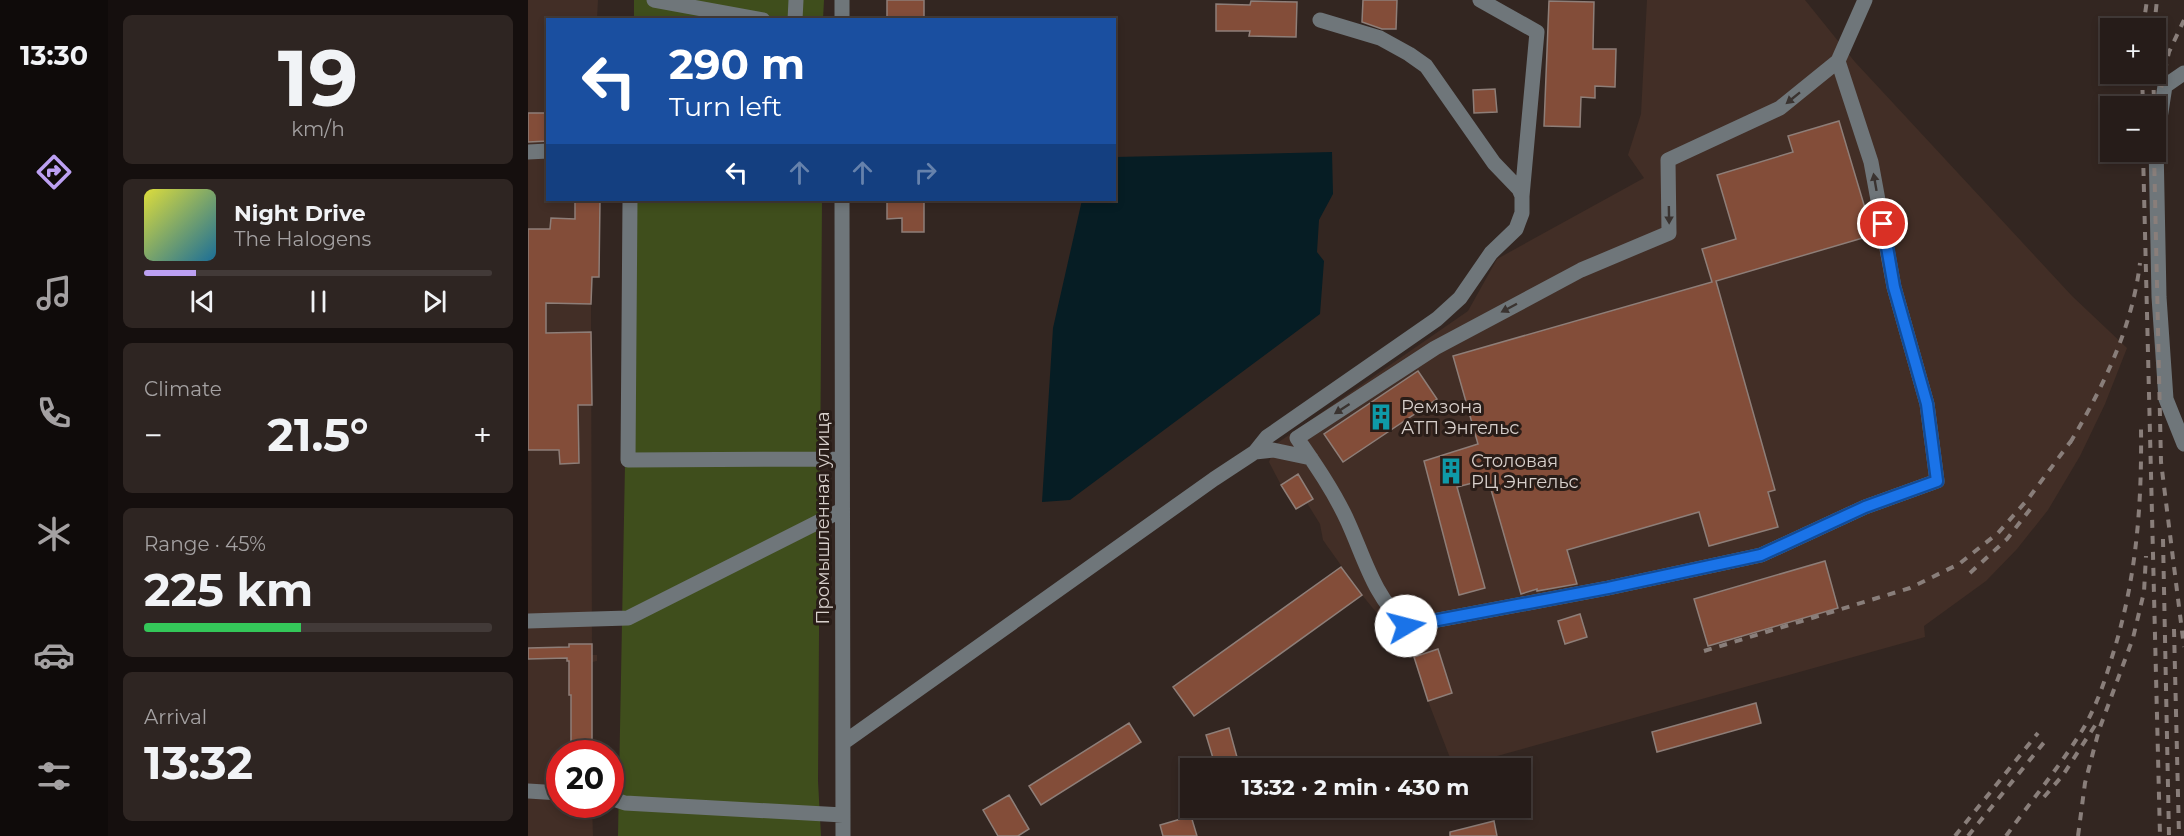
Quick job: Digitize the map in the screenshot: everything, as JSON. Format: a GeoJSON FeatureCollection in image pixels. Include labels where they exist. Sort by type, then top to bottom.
{"type":"FeatureCollection","features":[{"type":"Feature","properties":{"kind":"street"},"geometry":{"type":"LineString","coordinates":[[654,0],[752,18]]}},
{"type":"Feature","properties":{"kind":"street"},"geometry":{"type":"LineString","coordinates":[[795,18],[796,0]]}},
{"type":"Feature","properties":{"kind":"street"},"geometry":{"type":"LineString","coordinates":[[842,0],[842,18]]}},
{"type":"Feature","properties":{"kind":"street"},"geometry":{"type":"LineString","coordinates":[[843,743],[1255,452],[1267,437],[1437,319],[1460,298],[1491,253],[1516,229],[1522,213],[1537,32],[1480,0]]}},
{"type":"Feature","properties":{"kind":"street"},"geometry":{"type":"LineString","coordinates":[[1838,61],[1871,162],[1894,287],[1927,404],[1937,481],[1865,507],[1761,555],[1608,588],[1406,626],[1390,611],[1367,573],[1347,520],[1297,438],[1435,348],[1581,270],[1669,233],[1668,160],[1780,108],[1838,61],[1865,0]]}},
{"type":"Feature","properties":{"kind":"street"},"geometry":{"type":"LineString","coordinates":[[1320,20],[1380,38],[1426,66],[1494,163],[1519,189],[1522,196]]}},
{"type":"Feature","properties":{"kind":"street"},"geometry":{"type":"LineString","coordinates":[[2184,72],[2165,86],[2156,144],[2159,297],[2166,399],[2184,444]]}},
{"type":"Feature","properties":{"kind":"street"},"geometry":{"type":"LineString","coordinates":[[528,152],[546,151]]}},
{"type":"Feature","properties":{"kind":"street"},"geometry":{"type":"LineString","coordinates":[[630,201],[628,460],[842,459]]}},
{"type":"Feature","properties":{"kind":"street","name":"Промышленная улица"},"geometry":{"type":"LineString","coordinates":[[842,201],[843,836]]}},
{"type":"Feature","properties":{"kind":"street"},"geometry":{"type":"LineString","coordinates":[[1255,452],[1273,450],[1311,458]]}},
{"type":"Feature","properties":{"kind":"street"},"geometry":{"type":"LineString","coordinates":[[528,621],[628,618],[842,510]]}},
{"type":"Feature","properties":{"kind":"street"},"geometry":{"type":"LineString","coordinates":[[528,791],[546,792]]}},
{"type":"Feature","properties":{"kind":"street"},"geometry":{"type":"LineString","coordinates":[[624,802],[843,815]]}},
{"type":"Feature","properties":{"kind":"shaded area"},"geometry":{"type":"Polygon","coordinates":[[[528,0],[598,0],[597,18],[546,18],[546,201],[600,201],[599,277],[592,278],[591,304],[592,655],[597,655],[597,661],[592,662],[592,740],[546,740],[546,818],[592,818],[593,836],[528,836],[528,0]]]}},
{"type":"Feature","properties":{"kind":"shaded area"},"geometry":{"type":"Polygon","coordinates":[[[1647,0],[1805,0],[1855,62],[2072,296],[2127,348],[2105,404],[2080,456],[2048,510],[2017,549],[1986,581],[1924,626],[1925,637],[1490,758],[1450,758],[1413,657],[1362,595],[1323,540],[1320,524],[1307,503],[1313,498],[1298,475],[1281,485],[1269,462],[1276,444],[1468,311],[1497,259],[1644,178],[1628,155],[1641,114],[1647,0]]]}},
{"type":"Feature","properties":{"kind":"green space"},"geometry":{"type":"Polygon","coordinates":[[[634,0],[824,0],[823,18],[634,18],[634,0]]]}},
{"type":"Feature","properties":{"kind":"green space"},"geometry":{"type":"Polygon","coordinates":[[[630,201],[822,201],[818,781],[821,836],[618,836],[618,818],[624,818],[624,740],[620,740],[630,201]]]}},
{"type":"Feature","properties":{"kind":"water"},"geometry":{"type":"Polygon","coordinates":[[[1332,152],[1333,194],[1319,220],[1317,252],[1324,261],[1320,314],[1070,500],[1042,502],[1053,328],[1082,201],[1116,201],[1116,157],[1332,152]]]}},
{"type":"Feature","properties":{"kind":"building"},"geometry":{"type":"Polygon","coordinates":[[[887,0],[924,0],[924,18],[887,18],[887,0]]]}},
{"type":"Feature","properties":{"kind":"building"},"geometry":{"type":"Polygon","coordinates":[[[1363,0],[1397,0],[1396,29],[1382,29],[1362,22],[1363,0]]]}},
{"type":"Feature","properties":{"kind":"building"},"geometry":{"type":"Polygon","coordinates":[[[1251,1],[1297,2],[1296,37],[1249,36],[1250,31],[1216,31],[1216,4],[1250,5],[1251,1]]]}},
{"type":"Feature","properties":{"kind":"building"},"geometry":{"type":"Polygon","coordinates":[[[1549,1],[1594,2],[1593,49],[1616,49],[1615,87],[1595,86],[1595,98],[1581,97],[1580,127],[1544,126],[1549,1]]]}},
{"type":"Feature","properties":{"kind":"building"},"geometry":{"type":"Polygon","coordinates":[[[1495,89],[1497,112],[1474,113],[1473,90],[1495,89]]]}},
{"type":"Feature","properties":{"kind":"building"},"geometry":{"type":"Polygon","coordinates":[[[528,113],[546,113],[546,141],[528,142],[528,113]]]}},
{"type":"Feature","properties":{"kind":"building"},"geometry":{"type":"Polygon","coordinates":[[[1839,121],[1873,235],[1716,281],[1775,490],[1768,492],[1778,527],[1709,546],[1699,512],[1567,550],[1577,584],[1537,591],[1537,589],[1521,594],[1488,479],[1457,487],[1485,588],[1459,595],[1424,461],[1478,444],[1453,356],[1712,282],[1702,249],[1736,239],[1717,175],[1793,152],[1788,136],[1839,121]]]}},
{"type":"Feature","properties":{"kind":"building"},"geometry":{"type":"Polygon","coordinates":[[[575,201],[600,201],[599,277],[592,277],[591,304],[546,303],[546,333],[591,332],[592,405],[578,405],[579,463],[560,464],[559,450],[528,450],[528,229],[550,229],[551,218],[575,219],[575,201]]]}},
{"type":"Feature","properties":{"kind":"building"},"geometry":{"type":"Polygon","coordinates":[[[887,201],[924,201],[924,232],[902,232],[902,218],[887,219],[887,201]]]}},
{"type":"Feature","properties":{"kind":"building","name":"Ремзона АТП Энгельс"},"geometry":{"type":"Polygon","coordinates":[[[1418,371],[1437,399],[1343,462],[1324,434],[1418,371]]]}},
{"type":"Feature","properties":{"kind":"building"},"geometry":{"type":"Polygon","coordinates":[[[1298,474],[1313,499],[1296,509],[1281,485],[1298,474]]]}},
{"type":"Feature","properties":{"kind":"building"},"geometry":{"type":"Polygon","coordinates":[[[1825,561],[1838,608],[1708,646],[1694,599],[1825,561]]]}},
{"type":"Feature","properties":{"kind":"building"},"geometry":{"type":"Polygon","coordinates":[[[1341,567],[1362,595],[1194,716],[1173,687],[1341,567]]]}},
{"type":"Feature","properties":{"kind":"building"},"geometry":{"type":"Polygon","coordinates":[[[1580,614],[1587,637],[1565,644],[1558,621],[1580,614]]]}},
{"type":"Feature","properties":{"kind":"building"},"geometry":{"type":"Polygon","coordinates":[[[569,644],[592,644],[592,740],[571,740],[571,695],[569,695],[569,661],[567,658],[528,659],[528,648],[569,647],[569,644]]]}},
{"type":"Feature","properties":{"kind":"building"},"geometry":{"type":"Polygon","coordinates":[[[1438,649],[1452,693],[1428,701],[1414,657],[1438,649]]]}},
{"type":"Feature","properties":{"kind":"building"},"geometry":{"type":"Polygon","coordinates":[[[1756,703],[1761,723],[1657,752],[1652,732],[1756,703]]]}},
{"type":"Feature","properties":{"kind":"building"},"geometry":{"type":"Polygon","coordinates":[[[1129,723],[1141,742],[1041,805],[1029,786],[1129,723]]]}},
{"type":"Feature","properties":{"kind":"building"},"geometry":{"type":"Polygon","coordinates":[[[1229,728],[1237,758],[1213,758],[1206,735],[1229,728]]]}},
{"type":"Feature","properties":{"kind":"building"},"geometry":{"type":"Polygon","coordinates":[[[1009,795],[1029,829],[1018,836],[998,836],[983,810],[1009,795]]]}},
{"type":"Feature","properties":{"kind":"building"},"geometry":{"type":"Polygon","coordinates":[[[1192,818],[1197,836],[1163,836],[1160,825],[1192,818]]]}},
{"type":"Feature","properties":{"kind":"building"},"geometry":{"type":"Polygon","coordinates":[[[1494,821],[1497,836],[1450,836],[1450,832],[1494,821]]]}},
{"type":"Feature","properties":{"kind":"railway"},"geometry":{"type":"LineString","coordinates":[[2144,18],[2147,0]]}},
{"type":"Feature","properties":{"kind":"railway"},"geometry":{"type":"LineString","coordinates":[[2155,18],[2157,0]]}},
{"type":"Feature","properties":{"kind":"railway"},"geometry":{"type":"LineString","coordinates":[[2159,96],[2169,52],[2184,20]]}},
{"type":"Feature","properties":{"kind":"railway"},"geometry":{"type":"LineString","coordinates":[[2142,84],[2143,96]]}},
{"type":"Feature","properties":{"kind":"railway"},"geometry":{"type":"LineString","coordinates":[[2153,84],[2154,96]]}},
{"type":"Feature","properties":{"kind":"railway"},"geometry":{"type":"LineString","coordinates":[[2143,162],[2160,836]]}},
{"type":"Feature","properties":{"kind":"railway"},"geometry":{"type":"LineString","coordinates":[[2154,162],[2161,462],[2184,647]]}},
{"type":"Feature","properties":{"kind":"railway"},"geometry":{"type":"LineString","coordinates":[[2070,443],[2105,379],[2123,334],[2140,263]]}},
{"type":"Feature","properties":{"kind":"railway"},"geometry":{"type":"LineString","coordinates":[[2006,836],[2083,729],[2106,675],[2127,601],[2136,544],[2141,428]]}},
{"type":"Feature","properties":{"kind":"railway"},"geometry":{"type":"LineString","coordinates":[[1704,651],[1910,588],[1959,564],[1998,533],[2028,499],[2074,437]]}},
{"type":"Feature","properties":{"kind":"railway"},"geometry":{"type":"LineString","coordinates":[[1970,573],[2007,539],[2035,503]]}},
{"type":"Feature","properties":{"kind":"railway"},"geometry":{"type":"LineString","coordinates":[[2163,539],[2169,836]]}},
{"type":"Feature","properties":{"kind":"railway"},"geometry":{"type":"LineString","coordinates":[[2078,836],[2085,783],[2099,730],[2133,638],[2144,592],[2146,556]]}},
{"type":"Feature","properties":{"kind":"railway"},"geometry":{"type":"LineString","coordinates":[[2174,629],[2179,836]]}},
{"type":"Feature","properties":{"kind":"railway"},"geometry":{"type":"LineString","coordinates":[[2044,797],[2063,775],[2096,724]]}},
{"type":"Feature","properties":{"kind":"railway"},"geometry":{"type":"LineString","coordinates":[[1955,836],[2038,733]]}},
{"type":"Feature","properties":{"kind":"railway"},"geometry":{"type":"LineString","coordinates":[[1968,836],[2046,740]]}},
{"type":"Feature","properties":{"kind":"place","name":"Ремзона АТП Энгельс"},"geometry":{"type":"Point","coordinates":[1381,417]}},
{"type":"Feature","properties":{"kind":"place","name":"Столовая РЦ Энгельс"},"geometry":{"type":"Point","coordinates":[1451,471]}},
{"type":"Feature","properties":{"kind":"route"},"geometry":{"type":"LineString","coordinates":[[1406,626],[1608,588],[1761,555],[1865,507],[1937,481],[1927,404],[1894,287],[1883,224]]}}]}
